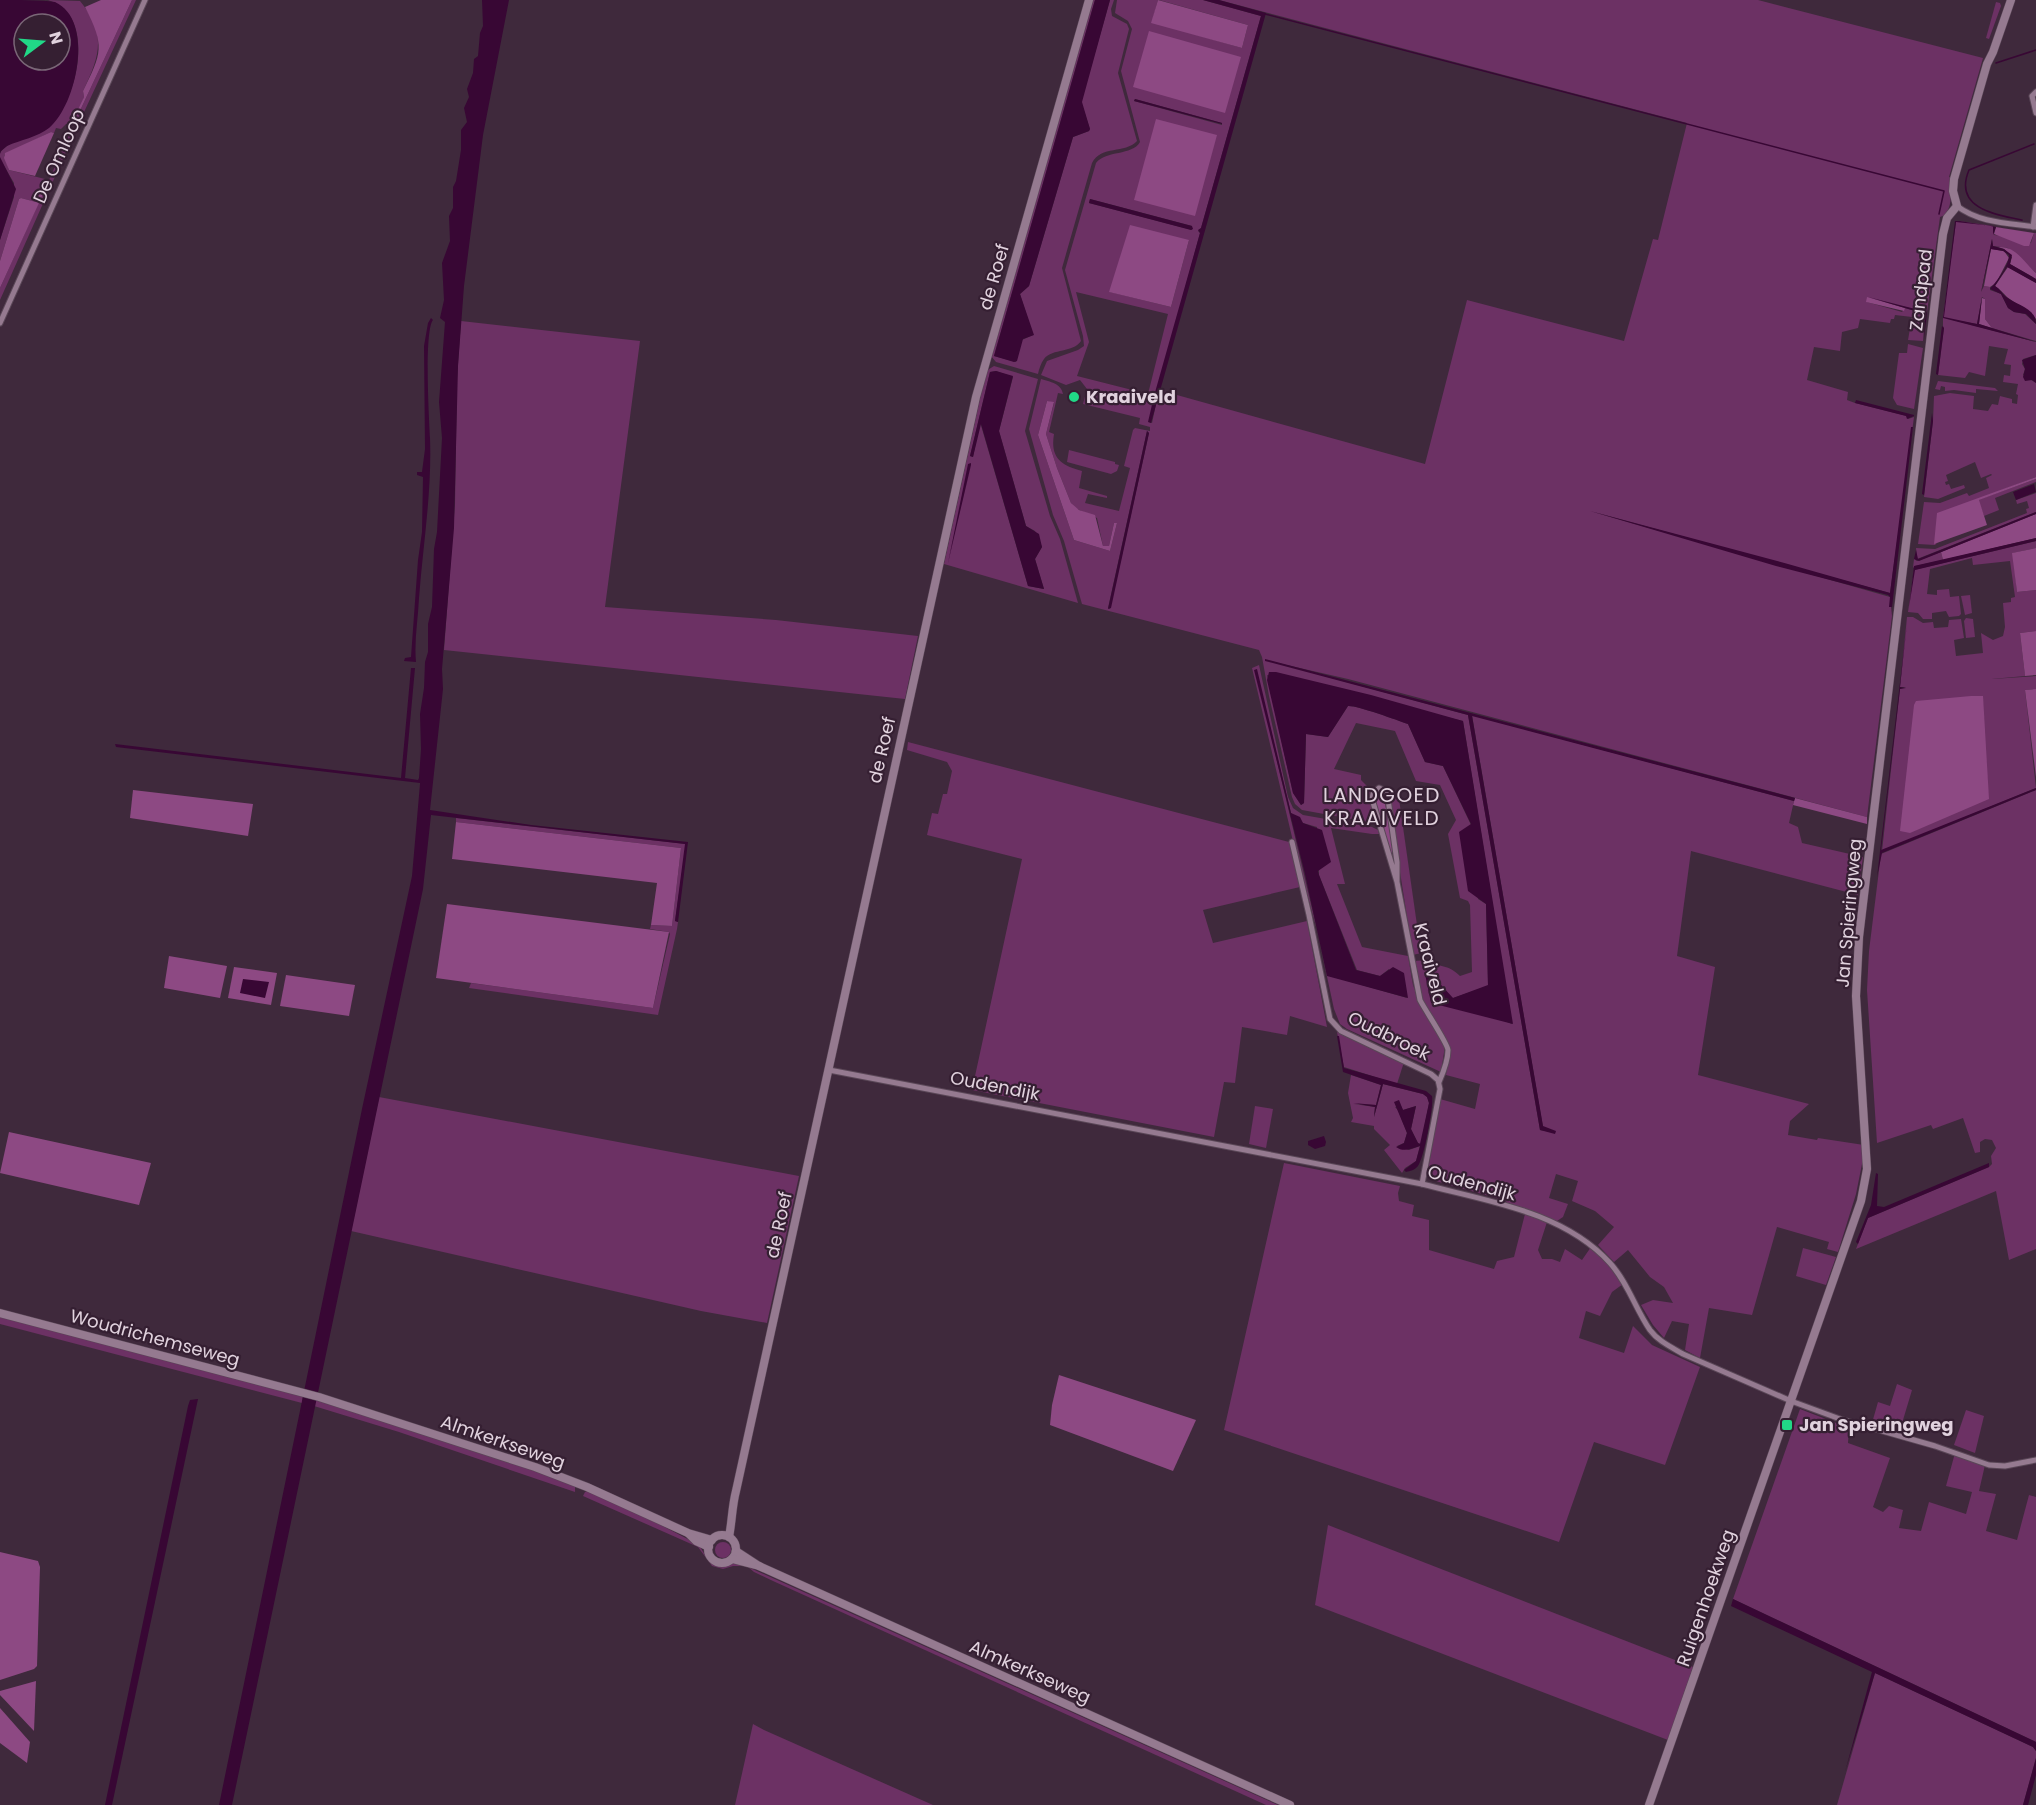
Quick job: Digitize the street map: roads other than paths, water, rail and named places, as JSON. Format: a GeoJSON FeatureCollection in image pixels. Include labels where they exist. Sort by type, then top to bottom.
{"type":"FeatureCollection","features":[{"type":"Feature","properties":{"kind":"street","name":"De Omloop"},"geometry":{"type":"LineString","coordinates":[[0,323],[145,0]]}},
{"type":"Feature","properties":{"kind":"street","name":"de Roef"},"geometry":{"type":"LineString","coordinates":[[726,1536],[732,1524],[731,1514],[976,398],[1089,0]]}},
{"type":"Feature","properties":{"kind":"street"},"geometry":{"type":"LineString","coordinates":[[2008,1],[1993,52],[1987,64],[1954,179],[1953,191],[1957,206],[1979,218],[2034,227],[2036,206]]}},
{"type":"Feature","properties":{"kind":"street"},"geometry":{"type":"LineString","coordinates":[[2036,92],[2032,96],[2036,113]]}},
{"type":"Feature","properties":{"kind":"street","name":"Zandpad"},"geometry":{"type":"LineString","coordinates":[[1900,597],[1944,225],[1957,206]]}},
{"type":"Feature","properties":{"kind":"street","name":"Jan Spieringweg"},"geometry":{"type":"LineString","coordinates":[[1791,1401],[1861,1201],[1867,1169],[1856,970],[1900,597]]}},
{"type":"Feature","properties":{"kind":"street","name":"Kraaiveld"},"geometry":{"type":"LineString","coordinates":[[1396,882],[1397,862],[1387,792],[1379,788],[1373,794],[1372,799],[1396,882],[1420,1000],[1448,1050],[1439,1082]]}},
{"type":"Feature","properties":{"kind":"street","name":"Oudbroek"},"geometry":{"type":"LineString","coordinates":[[1292,842],[1310,915],[1330,1019],[1341,1031],[1431,1074],[1439,1082],[1440,1089],[1422,1184]]}},
{"type":"Feature","properties":{"kind":"street","name":"Oudendijk"},"geometry":{"type":"LineString","coordinates":[[829,1070],[1422,1184],[1516,1209],[1569,1229],[1590,1244],[1611,1264],[1627,1286],[1650,1330],[1659,1339],[1683,1354],[1791,1401],[1840,1419],[1935,1446],[1989,1465],[2005,1466],[2036,1460]]}},
{"type":"Feature","properties":{"kind":"street","name":"Woudrichemseweg"},"geometry":{"type":"LineString","coordinates":[[0,1313],[303,1392]]}},
{"type":"Feature","properties":{"kind":"street","name":"Almkerkseweg"},"geometry":{"type":"LineString","coordinates":[[303,1392],[535,1467],[587,1487],[688,1533],[696,1541],[710,1544]]}},
{"type":"Feature","properties":{"kind":"street","name":"Ruigenhoekweg"},"geometry":{"type":"LineString","coordinates":[[1649,1805],[1791,1401]]}},
{"type":"Feature","properties":{"kind":"street"},"geometry":{"type":"LineString","coordinates":[[726,1536],[735,1543],[734,1555],[724,1563],[715,1561],[709,1553],[710,1544],[726,1536]]}},
{"type":"Feature","properties":{"kind":"street","name":"Almkerkseweg"},"geometry":{"type":"LineString","coordinates":[[734,1555],[1290,1805]]}},
{"type":"Feature","properties":{"kind":"waterway"},"geometry":{"type":"LineString","coordinates":[[1265,14],[1944,191],[1939,214]]}},
{"type":"Feature","properties":{"kind":"waterway"},"geometry":{"type":"LineString","coordinates":[[1996,63],[2036,50]]}},
{"type":"Feature","properties":{"kind":"waterway"},"geometry":{"type":"LineString","coordinates":[[2022,220],[1989,212],[1979,207],[1967,193],[1966,183],[1969,170],[2034,144]]}},
{"type":"Feature","properties":{"kind":"place","name":"Kraaiveld"},"geometry":{"type":"Point","coordinates":[1074,397]}},
{"type":"Feature","properties":{"kind":"place","name":"Jan Spieringweg"},"geometry":{"type":"Point","coordinates":[1787,1425]}},
{"type":"Feature","properties":{"kind":"district","name":"LANDGOED KRAAIVELD"},"geometry":{"type":"Point","coordinates":[1382,806]}}]}
